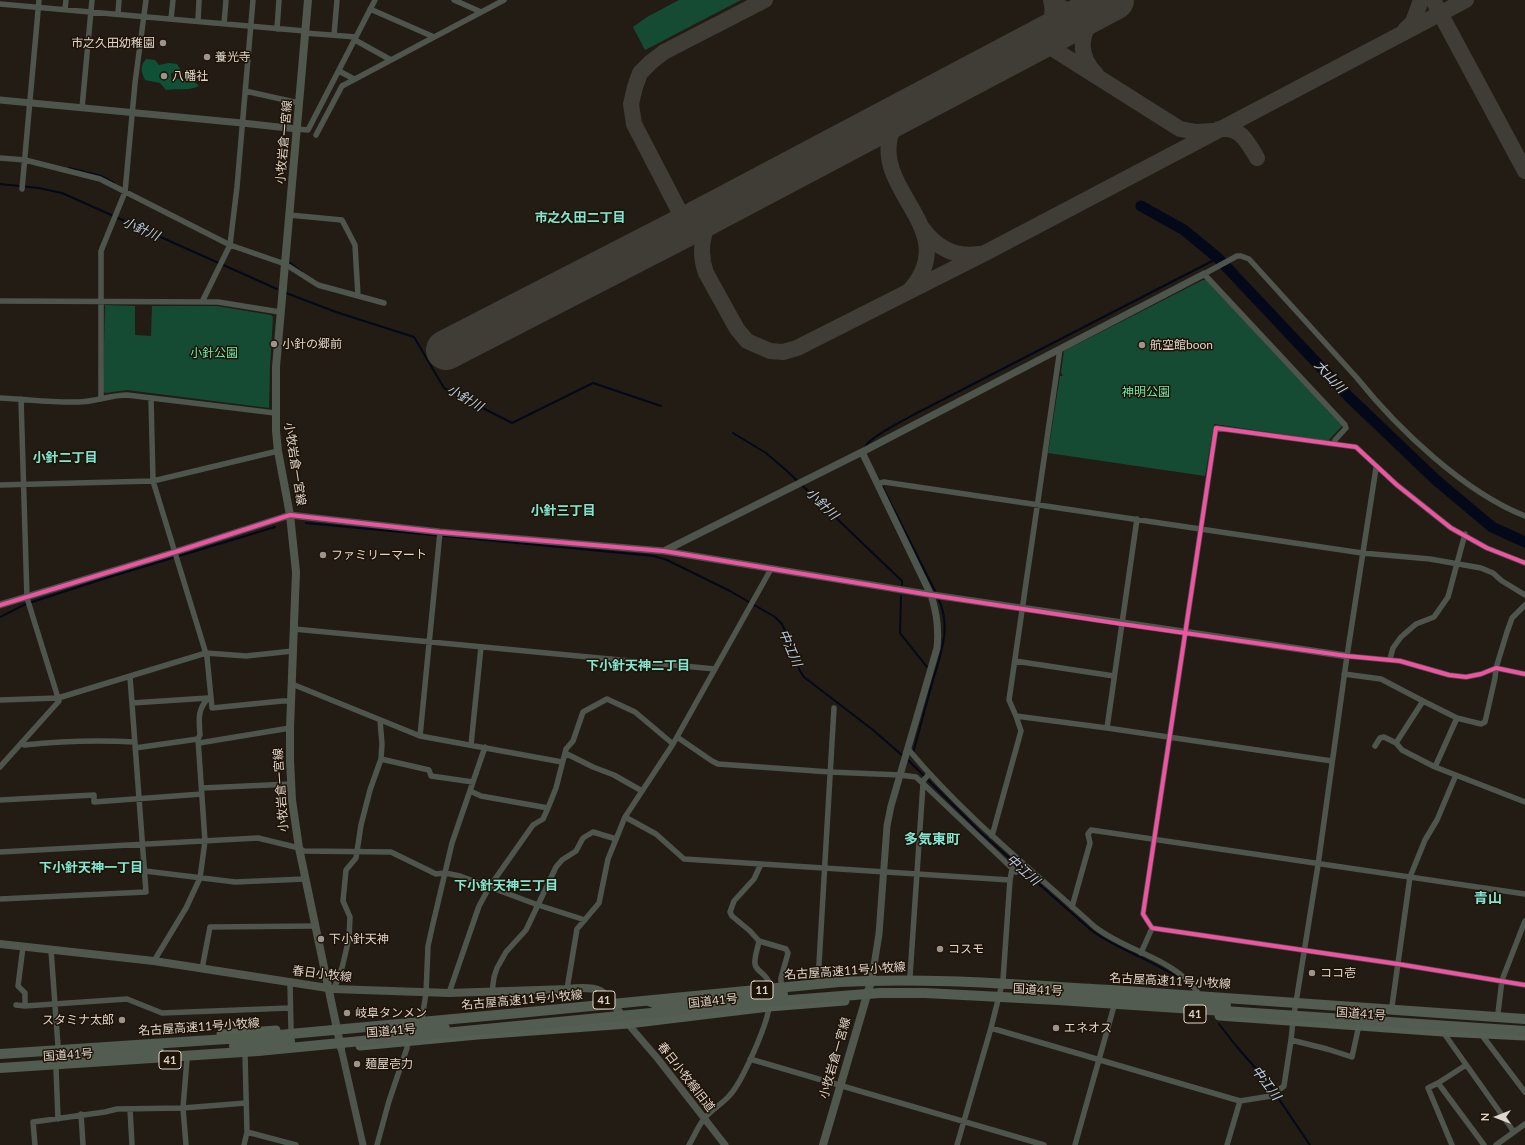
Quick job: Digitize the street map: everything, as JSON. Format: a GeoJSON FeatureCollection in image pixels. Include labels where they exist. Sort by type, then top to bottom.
{"type":"FeatureCollection","features":[{"type":"Feature","properties":{"kind":"highway","name":"国道41号"},"geometry":{"type":"LineString","coordinates":[[0,1051],[422,1019],[610,999],[818,981],[910,976],[1003,980],[1525,1014]]}},
{"type":"Feature","properties":{"kind":"highway","name":"名古屋高速11号小牧線"},"geometry":{"type":"LineString","coordinates":[[0,1054],[257,1037],[839,982],[880,980],[925,980],[1194,995],[1524,1026]]}},
{"type":"Feature","properties":{"kind":"highway"},"geometry":{"type":"LineString","coordinates":[[649,1001],[659,1005],[846,988],[905,986],[991,988],[1043,992],[1056,986],[1173,991]]}},
{"type":"Feature","properties":{"kind":"highway","name":"名古屋高速11号小牧線"},"geometry":{"type":"LineString","coordinates":[[0,1067],[258,1051],[765,1002],[880,993],[925,993],[1524,1026]]}},
{"type":"Feature","properties":{"kind":"highway","name":"国道41号"},"geometry":{"type":"LineString","coordinates":[[0,1072],[341,1048],[628,1024],[769,1007],[897,996],[1114,1006],[1443,1032],[1525,1036]]}},
{"type":"Feature","properties":{"kind":"highway"},"geometry":{"type":"LineString","coordinates":[[0,1067],[160,1051],[477,1026],[611,1012],[619,1016]]}},
{"type":"Feature","properties":{"kind":"main road","name":"小牧岩倉一宮線"},"geometry":{"type":"LineString","coordinates":[[308,0],[280,312],[276,367],[275,414],[278,451],[290,515],[296,572],[290,728],[291,784],[294,822],[305,878],[331,989],[341,1048]]}},
{"type":"Feature","properties":{"kind":"main road","name":"春日小牧線"},"geometry":{"type":"LineString","coordinates":[[0,944],[154,961],[331,989],[449,993],[586,987],[596,988],[610,999],[628,1024]]}},
{"type":"Feature","properties":{"kind":"main road","name":"小牧岩倉一宮線"},"geometry":{"type":"LineString","coordinates":[[823,1145],[839,1086],[872,978]]}},
{"type":"Feature","properties":{"kind":"street"},"geometry":{"type":"LineString","coordinates":[[22,188],[39,0]]}},
{"type":"Feature","properties":{"kind":"street"},"geometry":{"type":"LineString","coordinates":[[65,9],[66,0]]}},
{"type":"Feature","properties":{"kind":"street"},"geometry":{"type":"LineString","coordinates":[[82,108],[92,0]]}},
{"type":"Feature","properties":{"kind":"street"},"geometry":{"type":"LineString","coordinates":[[118,14],[119,0]]}},
{"type":"Feature","properties":{"kind":"street"},"geometry":{"type":"LineString","coordinates":[[101,399],[101,251],[125,192],[135,83],[146,0]]}},
{"type":"Feature","properties":{"kind":"street"},"geometry":{"type":"LineString","coordinates":[[171,19],[173,0]]}},
{"type":"Feature","properties":{"kind":"street"},"geometry":{"type":"LineString","coordinates":[[198,21],[199,0]]}},
{"type":"Feature","properties":{"kind":"street"},"geometry":{"type":"LineString","coordinates":[[224,24],[226,0]]}},
{"type":"Feature","properties":{"kind":"street"},"geometry":{"type":"LineString","coordinates":[[202,302],[230,245],[238,187],[242,122],[253,0]]}},
{"type":"Feature","properties":{"kind":"street"},"geometry":{"type":"LineString","coordinates":[[277,29],[279,0]]}},
{"type":"Feature","properties":{"kind":"street"},"geometry":{"type":"LineString","coordinates":[[334,35],[337,0]]}},
{"type":"Feature","properties":{"kind":"street"},"geometry":{"type":"LineString","coordinates":[[0,100],[242,122],[308,130],[375,0]]}},
{"type":"Feature","properties":{"kind":"street"},"geometry":{"type":"LineString","coordinates":[[455,0],[481,12]]}},
{"type":"Feature","properties":{"kind":"street"},"geometry":{"type":"LineString","coordinates":[[316,135],[342,86],[504,0]]}},
{"type":"Feature","properties":{"kind":"street"},"geometry":{"type":"LineString","coordinates":[[0,4],[251,26],[355,38],[390,60]]}},
{"type":"Feature","properties":{"kind":"street"},"geometry":{"type":"LineString","coordinates":[[370,9],[434,37]]}},
{"type":"Feature","properties":{"kind":"street"},"geometry":{"type":"LineString","coordinates":[[339,71],[354,79]]}},
{"type":"Feature","properties":{"kind":"street"},"geometry":{"type":"LineString","coordinates":[[245,91],[299,102]]}},
{"type":"Feature","properties":{"kind":"street"},"geometry":{"type":"LineString","coordinates":[[0,158],[25,160],[100,178],[230,245],[285,264],[318,285],[358,294],[384,303]]}},
{"type":"Feature","properties":{"kind":"street"},"geometry":{"type":"LineString","coordinates":[[289,215],[342,220],[355,246],[358,294]]}},
{"type":"Feature","properties":{"kind":"street"},"geometry":{"type":"LineString","coordinates":[[664,551],[862,452],[1237,256],[1249,259],[1370,394],[1432,456],[1480,493],[1515,513],[1525,516]]}},
{"type":"Feature","properties":{"kind":"street"},"geometry":{"type":"LineString","coordinates":[[1204,274],[1346,425],[1346,428],[1335,440],[1334,444]]}},
{"type":"Feature","properties":{"kind":"street"},"geometry":{"type":"LineString","coordinates":[[0,301],[101,303],[218,302],[280,312]]}},
{"type":"Feature","properties":{"kind":"street"},"geometry":{"type":"LineString","coordinates":[[992,836],[1021,731],[1009,700],[1060,349]]}},
{"type":"Feature","properties":{"kind":"street"},"geometry":{"type":"LineString","coordinates":[[0,398],[78,402],[127,394],[275,414]]}},
{"type":"Feature","properties":{"kind":"street"},"geometry":{"type":"LineString","coordinates":[[151,398],[153,481],[206,653],[209,698],[212,708],[291,701]]}},
{"type":"Feature","properties":{"kind":"street"},"geometry":{"type":"LineString","coordinates":[[0,767],[59,701],[27,599],[21,399]]}},
{"type":"Feature","properties":{"kind":"street"},"geometry":{"type":"LineString","coordinates":[[1525,564],[1487,548],[1465,534],[1452,528],[1396,485],[1376,468],[1356,447],[1216,428],[1143,914],[1152,928],[1304,949],[1502,980],[1525,985]]}},
{"type":"Feature","properties":{"kind":"street"},"geometry":{"type":"LineString","coordinates":[[0,485],[153,481],[278,451]]}},
{"type":"Feature","properties":{"kind":"street"},"geometry":{"type":"LineString","coordinates":[[862,452],[879,483],[932,595],[937,612],[939,631],[937,648],[907,750],[887,826],[879,934],[872,978]]}},
{"type":"Feature","properties":{"kind":"street"},"geometry":{"type":"LineString","coordinates":[[991,1028],[1240,1101],[1274,1094],[1284,1086],[1318,864],[1362,553],[1376,468]]}},
{"type":"Feature","properties":{"kind":"street"},"geometry":{"type":"LineString","coordinates":[[879,483],[1362,553],[1430,559],[1481,568],[1493,573],[1502,581],[1525,595]]}},
{"type":"Feature","properties":{"kind":"street"},"geometry":{"type":"LineString","coordinates":[[0,605],[27,599],[175,553],[290,515],[440,532],[664,551],[942,597],[1122,624],[1347,656],[1390,659],[1449,675],[1466,676],[1480,674],[1496,668],[1525,674]]}},
{"type":"Feature","properties":{"kind":"street"},"geometry":{"type":"LineString","coordinates":[[1106,728],[1137,520]]}},
{"type":"Feature","properties":{"kind":"street"},"geometry":{"type":"LineString","coordinates":[[420,736],[440,532]]}},
{"type":"Feature","properties":{"kind":"street"},"geometry":{"type":"LineString","coordinates":[[1390,659],[1393,648],[1401,636],[1416,624],[1434,617],[1448,597],[1465,534]]}},
{"type":"Feature","properties":{"kind":"street"},"geometry":{"type":"LineString","coordinates":[[567,989],[577,929],[599,903],[608,859],[625,817],[673,744],[771,569]]}},
{"type":"Feature","properties":{"kind":"street"},"geometry":{"type":"LineString","coordinates":[[1344,674],[1381,679],[1457,718],[1481,724],[1485,722],[1496,668],[1512,618],[1525,605]]}},
{"type":"Feature","properties":{"kind":"street"},"geometry":{"type":"LineString","coordinates":[[294,628],[715,669]]}},
{"type":"Feature","properties":{"kind":"street"},"geometry":{"type":"LineString","coordinates":[[471,745],[481,647]]}},
{"type":"Feature","properties":{"kind":"street"},"geometry":{"type":"LineString","coordinates":[[0,700],[58,698],[206,653],[246,656],[293,651]]}},
{"type":"Feature","properties":{"kind":"street"},"geometry":{"type":"LineString","coordinates":[[1015,661],[1114,676]]}},
{"type":"Feature","properties":{"kind":"street"},"geometry":{"type":"LineString","coordinates":[[0,899],[146,892],[130,677]]}},
{"type":"Feature","properties":{"kind":"street"},"geometry":{"type":"LineString","coordinates":[[292,684],[420,736],[562,762]]}},
{"type":"Feature","properties":{"kind":"street"},"geometry":{"type":"LineString","coordinates":[[132,703],[209,698]]}},
{"type":"Feature","properties":{"kind":"street"},"geometry":{"type":"LineString","coordinates":[[154,961],[186,908],[200,878],[205,841],[199,741],[199,712],[202,705],[209,698]]}},
{"type":"Feature","properties":{"kind":"street"},"geometry":{"type":"LineString","coordinates":[[449,993],[479,906],[490,886],[533,825],[543,818],[556,788],[566,749],[573,740],[583,712],[607,699],[635,712],[673,744]]}},
{"type":"Feature","properties":{"kind":"street"},"geometry":{"type":"LineString","coordinates":[[1396,743],[1423,701]]}},
{"type":"Feature","properties":{"kind":"street"},"geometry":{"type":"LineString","coordinates":[[818,981],[834,708]]}},
{"type":"Feature","properties":{"kind":"street"},"geometry":{"type":"LineString","coordinates":[[1016,716],[1332,761]]}},
{"type":"Feature","properties":{"kind":"street"},"geometry":{"type":"LineString","coordinates":[[1435,767],[1457,718]]}},
{"type":"Feature","properties":{"kind":"street"},"geometry":{"type":"LineString","coordinates":[[331,989],[342,968],[349,938],[350,917],[343,901],[346,870],[356,858],[358,852],[361,825],[370,790],[381,759],[382,744],[380,720]]}},
{"type":"Feature","properties":{"kind":"street"},"geometry":{"type":"LineString","coordinates":[[22,742],[24,745],[68,740],[106,740],[135,745],[199,741],[290,728]]}},
{"type":"Feature","properties":{"kind":"street"},"geometry":{"type":"LineString","coordinates":[[677,737],[718,764],[830,772],[900,775],[916,778],[923,782],[1014,871],[1010,880],[1003,980],[991,1028],[956,1145]]}},
{"type":"Feature","properties":{"kind":"street"},"geometry":{"type":"LineString","coordinates":[[1375,746],[1380,738],[1384,737],[1396,743],[1402,750],[1435,767],[1525,802]]}},
{"type":"Feature","properties":{"kind":"street"},"geometry":{"type":"LineString","coordinates":[[422,1019],[426,992],[428,946],[432,928],[452,843],[485,748]]}},
{"type":"Feature","properties":{"kind":"street"},"geometry":{"type":"LineString","coordinates":[[907,750],[929,774],[992,836],[1072,907],[1108,937],[1168,966],[1188,981],[1198,993]]}},
{"type":"Feature","properties":{"kind":"street"},"geometry":{"type":"LineString","coordinates":[[565,753],[593,767],[614,775],[642,791]]}},
{"type":"Feature","properties":{"kind":"street"},"geometry":{"type":"LineString","coordinates":[[381,759],[429,770],[431,776],[473,782]]}},
{"type":"Feature","properties":{"kind":"street"},"geometry":{"type":"LineString","coordinates":[[910,976],[923,782],[929,774]]}},
{"type":"Feature","properties":{"kind":"street"},"geometry":{"type":"LineString","coordinates":[[1392,1006],[1410,877],[1424,840],[1437,820],[1456,775]]}},
{"type":"Feature","properties":{"kind":"street"},"geometry":{"type":"LineString","coordinates":[[0,800],[94,795],[94,802],[291,784]]}},
{"type":"Feature","properties":{"kind":"street"},"geometry":{"type":"LineString","coordinates":[[470,791],[481,796],[548,808]]}},
{"type":"Feature","properties":{"kind":"street"},"geometry":{"type":"LineString","coordinates":[[625,817],[656,834],[684,858],[1010,880]]}},
{"type":"Feature","properties":{"kind":"street"},"geometry":{"type":"LineString","coordinates":[[1072,907],[1090,843],[1088,834],[1091,830],[1525,894]]}},
{"type":"Feature","properties":{"kind":"street"},"geometry":{"type":"LineString","coordinates":[[492,992],[497,968],[506,952],[526,930],[556,867],[562,860],[576,851],[583,838],[592,832],[616,839]]}},
{"type":"Feature","properties":{"kind":"street"},"geometry":{"type":"LineString","coordinates":[[0,852],[258,838],[299,848],[304,851],[391,852],[436,874],[460,876],[538,905],[585,920]]}},
{"type":"Feature","properties":{"kind":"street"},"geometry":{"type":"LineString","coordinates":[[761,864],[754,879],[734,901],[730,912],[732,916],[750,931],[759,941],[786,949],[788,953],[781,978],[781,984]]}},
{"type":"Feature","properties":{"kind":"street"},"geometry":{"type":"LineString","coordinates":[[145,871],[235,882],[305,878]]}},
{"type":"Feature","properties":{"kind":"street"},"geometry":{"type":"LineString","coordinates":[[1498,1013],[1502,980],[1525,920]]}},
{"type":"Feature","properties":{"kind":"street"},"geometry":{"type":"LineString","coordinates":[[202,969],[210,927],[316,926]]}},
{"type":"Feature","properties":{"kind":"street"},"geometry":{"type":"LineString","coordinates":[[1141,953],[1152,928]]}},
{"type":"Feature","properties":{"kind":"street"},"geometry":{"type":"LineString","coordinates":[[759,941],[754,964],[757,969],[768,979],[770,985]]}},
{"type":"Feature","properties":{"kind":"street"},"geometry":{"type":"LineString","coordinates":[[23,947],[18,986],[25,992],[25,1006]]}},
{"type":"Feature","properties":{"kind":"street"},"geometry":{"type":"LineString","coordinates":[[51,950],[58,1046]]}},
{"type":"Feature","properties":{"kind":"street"},"geometry":{"type":"LineString","coordinates":[[290,983],[291,1029]]}},
{"type":"Feature","properties":{"kind":"street"},"geometry":{"type":"LineString","coordinates":[[16,1005],[25,1006],[127,999],[162,1013],[290,1008]]}},
{"type":"Feature","properties":{"kind":"street"},"geometry":{"type":"LineString","coordinates":[[1075,1145],[1114,1006]]}},
{"type":"Feature","properties":{"kind":"street"},"geometry":{"type":"LineString","coordinates":[[689,1145],[704,1118],[730,1095],[740,1080],[768,1016],[769,1007]]}},
{"type":"Feature","properties":{"kind":"street","name":"春日小牧線旧道"},"geometry":{"type":"LineString","coordinates":[[628,1024],[658,1059],[725,1145]]}},
{"type":"Feature","properties":{"kind":"street"},"geometry":{"type":"LineString","coordinates":[[1292,1040],[1352,1057],[1359,1025]]}},
{"type":"Feature","properties":{"kind":"street"},"geometry":{"type":"LineString","coordinates":[[1443,1032],[1514,1132]]}},
{"type":"Feature","properties":{"kind":"street"},"geometry":{"type":"LineString","coordinates":[[1481,1034],[1525,1092]]}},
{"type":"Feature","properties":{"kind":"street"},"geometry":{"type":"LineString","coordinates":[[377,1145],[389,1101],[407,1048],[407,1042]]}},
{"type":"Feature","properties":{"kind":"street"},"geometry":{"type":"LineString","coordinates":[[341,1048],[363,1145]]}},
{"type":"Feature","properties":{"kind":"street"},"geometry":{"type":"LineString","coordinates":[[244,1145],[247,1132],[245,1054]]}},
{"type":"Feature","properties":{"kind":"street"},"geometry":{"type":"LineString","coordinates":[[186,1145],[183,1108],[187,1058]]}},
{"type":"Feature","properties":{"kind":"street"},"geometry":{"type":"LineString","coordinates":[[750,1059],[1044,1145]]}},
{"type":"Feature","properties":{"kind":"street"},"geometry":{"type":"LineString","coordinates":[[1452,1145],[1428,1088],[1466,1065]]}},
{"type":"Feature","properties":{"kind":"street"},"geometry":{"type":"LineString","coordinates":[[56,1068],[58,1119]]}},
{"type":"Feature","properties":{"kind":"street"},"geometry":{"type":"LineString","coordinates":[[1438,1083],[1484,1145]]}},
{"type":"Feature","properties":{"kind":"street"},"geometry":{"type":"LineString","coordinates":[[1227,1145],[1240,1101]]}},
{"type":"Feature","properties":{"kind":"street"},"geometry":{"type":"LineString","coordinates":[[35,1145],[33,1122],[117,1109],[183,1108],[246,1103]]}},
{"type":"Feature","properties":{"kind":"street"},"geometry":{"type":"LineString","coordinates":[[130,1109],[132,1145]]}},
{"type":"Feature","properties":{"kind":"street"},"geometry":{"type":"LineString","coordinates":[[81,1114],[83,1145]]}},
{"type":"Feature","properties":{"kind":"street"},"geometry":{"type":"LineString","coordinates":[[1496,1145],[1525,1124]]}},
{"type":"Feature","properties":{"kind":"street"},"geometry":{"type":"LineString","coordinates":[[247,1132],[296,1144]]}},
{"type":"Feature","properties":{"kind":"green space"},"geometry":{"type":"Polygon","coordinates":[[[679,0],[741,0],[645,50],[633,27],[647,17],[679,0]]]}},
{"type":"Feature","properties":{"kind":"green space"},"geometry":{"type":"Polygon","coordinates":[[[146,59],[155,60],[159,65],[169,63],[177,64],[182,72],[171,73],[171,78],[194,81],[199,86],[166,90],[160,83],[145,80],[142,69],[146,59]]]}},
{"type":"Feature","properties":{"kind":"green space","name":"神明公園"},"geometry":{"type":"Polygon","coordinates":[[[1203,280],[1206,280],[1342,426],[1328,441],[1214,424],[1205,476],[1048,453],[1060,376],[1063,376],[1061,372],[1064,351],[1203,280]]]}},
{"type":"Feature","properties":{"kind":"green space","name":"小針公園"},"geometry":{"type":"Polygon","coordinates":[[[105,305],[135,306],[135,335],[151,336],[152,306],[217,306],[271,315],[273,317],[269,408],[127,390],[105,393],[103,390],[105,305]]]}},
{"type":"Feature","properties":{"kind":"waterway"},"geometry":{"type":"LineString","coordinates":[[69,168],[101,176],[114,183]]}},
{"type":"Feature","properties":{"kind":"waterway","name":"小針川"},"geometry":{"type":"LineString","coordinates":[[0,184],[39,188],[62,193],[277,289]]}},
{"type":"Feature","properties":{"kind":"waterway","name":"大山川"},"geometry":{"type":"LineString","coordinates":[[1141,206],[1184,230],[1218,258],[1348,396],[1436,480],[1492,527],[1525,542]]}},
{"type":"Feature","properties":{"kind":"waterway"},"geometry":{"type":"LineString","coordinates":[[864,449],[878,435],[894,425],[1218,258]]}},
{"type":"Feature","properties":{"kind":"waterway"},"geometry":{"type":"LineString","coordinates":[[290,263],[302,272]]}},
{"type":"Feature","properties":{"kind":"waterway","name":"小針川"},"geometry":{"type":"LineString","coordinates":[[286,293],[336,312],[414,337],[444,388],[512,423],[593,383],[661,406]]}},
{"type":"Feature","properties":{"kind":"waterway","name":"小針川"},"geometry":{"type":"LineString","coordinates":[[733,433],[766,453],[787,471],[902,581],[902,585]]}},
{"type":"Feature","properties":{"kind":"waterway"},"geometry":{"type":"LineString","coordinates":[[881,484],[936,593]]}},
{"type":"Feature","properties":{"kind":"waterway","name":"中江川"},"geometry":{"type":"LineString","coordinates":[[306,523],[654,556],[667,560],[730,591],[775,617],[782,624],[800,671],[804,677],[873,730],[903,756]]}},
{"type":"Feature","properties":{"kind":"waterway","name":"中江川"},"geometry":{"type":"LineString","coordinates":[[0,617],[26,604],[275,527]]}},
{"type":"Feature","properties":{"kind":"waterway","name":"小針川"},"geometry":{"type":"LineString","coordinates":[[901,596],[900,633],[927,667]]}},
{"type":"Feature","properties":{"kind":"waterway","name":"小針川"},"geometry":{"type":"LineString","coordinates":[[913,753],[943,643],[944,620],[938,598]]}},
{"type":"Feature","properties":{"kind":"waterway","name":"中江川"},"geometry":{"type":"LineString","coordinates":[[907,759],[980,832],[1091,930],[1113,944],[1160,967],[1183,981]]}},
{"type":"Feature","properties":{"kind":"waterway","name":"中江川"},"geometry":{"type":"LineString","coordinates":[[1219,1024],[1266,1080],[1310,1145]]}},
{"type":"Feature","properties":{"kind":"taxiway"},"geometry":{"type":"LineString","coordinates":[[687,226],[634,124],[631,104],[635,87],[640,73],[664,52],[765,0]]}},
{"type":"Feature","properties":{"kind":"taxiway"},"geometry":{"type":"LineString","coordinates":[[1044,37],[1052,15],[1051,0]]}},
{"type":"Feature","properties":{"kind":"taxiway"},"geometry":{"type":"LineString","coordinates":[[1053,0],[1056,4],[1065,9],[1090,12]]}},
{"type":"Feature","properties":{"kind":"taxiway"},"geometry":{"type":"LineString","coordinates":[[1405,30],[1413,22],[1421,0]]}},
{"type":"Feature","properties":{"kind":"taxiway"},"geometry":{"type":"LineString","coordinates":[[1433,0],[1525,171]]}},
{"type":"Feature","properties":{"kind":"taxiway"},"geometry":{"type":"LineString","coordinates":[[712,213],[704,235],[702,250],[706,273],[737,329],[747,341],[770,351],[783,352],[797,348],[987,252],[1466,0]]}},
{"type":"Feature","properties":{"kind":"taxiway"},"geometry":{"type":"LineString","coordinates":[[1096,74],[1089,65],[1085,56],[1083,39],[1090,22],[1103,6]]}},
{"type":"Feature","properties":{"kind":"taxiway"},"geometry":{"type":"LineString","coordinates":[[1039,40],[1180,129],[1196,132],[1213,131]]}},
{"type":"Feature","properties":{"kind":"taxiway"},"geometry":{"type":"LineString","coordinates":[[908,109],[891,133],[889,158],[895,177],[923,231],[927,250],[923,270],[909,291]]}},
{"type":"Feature","properties":{"kind":"taxiway"},"geometry":{"type":"LineString","coordinates":[[1219,129],[1233,130],[1242,136],[1257,158]]}},
{"type":"Feature","properties":{"kind":"taxiway"},"geometry":{"type":"LineString","coordinates":[[923,229],[928,236],[948,250],[955,253],[971,255],[980,254]]}},
{"type":"Feature","properties":{"kind":"runway"},"geometry":{"type":"LineString","coordinates":[[446,350],[687,226],[1114,0]]}},
{"type":"Feature","properties":{"kind":"cycle path"},"geometry":{"type":"LineString","coordinates":[[1525,563],[1487,548],[1451,528],[1397,485],[1356,447],[1216,428],[1143,914],[1152,928],[1398,964],[1525,985]]}},
{"type":"Feature","properties":{"kind":"cycle path"},"geometry":{"type":"LineString","coordinates":[[0,605],[175,552],[290,515],[440,532],[664,551],[931,595],[1122,624],[1347,656],[1400,661],[1449,675],[1466,677],[1481,674],[1496,668],[1525,674]]}},
{"type":"Feature","properties":{"kind":"place","name":"市之久田幼稚園"},"geometry":{"type":"Point","coordinates":[163,43]}},
{"type":"Feature","properties":{"kind":"place","name":"養光寺"},"geometry":{"type":"Point","coordinates":[207,57]}},
{"type":"Feature","properties":{"kind":"place","name":"八幡社"},"geometry":{"type":"Point","coordinates":[164,76]}},
{"type":"Feature","properties":{"kind":"place","name":"小針の郷前"},"geometry":{"type":"Point","coordinates":[274,344]}},
{"type":"Feature","properties":{"kind":"place","name":"航空館boon"},"geometry":{"type":"Point","coordinates":[1142,345]}},
{"type":"Feature","properties":{"kind":"place","name":"ファミリーマート"},"geometry":{"type":"Point","coordinates":[323,555]}},
{"type":"Feature","properties":{"kind":"place","name":"下小針天神"},"geometry":{"type":"Point","coordinates":[321,939]}},
{"type":"Feature","properties":{"kind":"place","name":"コスモ"},"geometry":{"type":"Point","coordinates":[940,949]}},
{"type":"Feature","properties":{"kind":"place","name":"ココ壱"},"geometry":{"type":"Point","coordinates":[1312,973]}},
{"type":"Feature","properties":{"kind":"place","name":"岐阜タンメン"},"geometry":{"type":"Point","coordinates":[347,1013]}},
{"type":"Feature","properties":{"kind":"place","name":"スタミナ太郎"},"geometry":{"type":"Point","coordinates":[122,1020]}},
{"type":"Feature","properties":{"kind":"place","name":"エネオス"},"geometry":{"type":"Point","coordinates":[1056,1028]}},
{"type":"Feature","properties":{"kind":"place","name":"麺屋壱力"},"geometry":{"type":"Point","coordinates":[357,1064]}},
{"type":"Feature","properties":{"kind":"district","name":"市之久田二丁目"},"geometry":{"type":"Point","coordinates":[580,218]}},
{"type":"Feature","properties":{"kind":"district","name":"小針二丁目"},"geometry":{"type":"Point","coordinates":[65,458]}},
{"type":"Feature","properties":{"kind":"district","name":"小針三丁目"},"geometry":{"type":"Point","coordinates":[563,511]}},
{"type":"Feature","properties":{"kind":"district","name":"下小針天神二丁目"},"geometry":{"type":"Point","coordinates":[638,666]}},
{"type":"Feature","properties":{"kind":"district","name":"多気東町"},"geometry":{"type":"Point","coordinates":[932,839]}},
{"type":"Feature","properties":{"kind":"district","name":"下小針天神一丁目"},"geometry":{"type":"Point","coordinates":[91,868]}},
{"type":"Feature","properties":{"kind":"district","name":"下小針天神三丁目"},"geometry":{"type":"Point","coordinates":[506,886]}},
{"type":"Feature","properties":{"kind":"district","name":"青山"},"geometry":{"type":"Point","coordinates":[1488,898]}}]}
